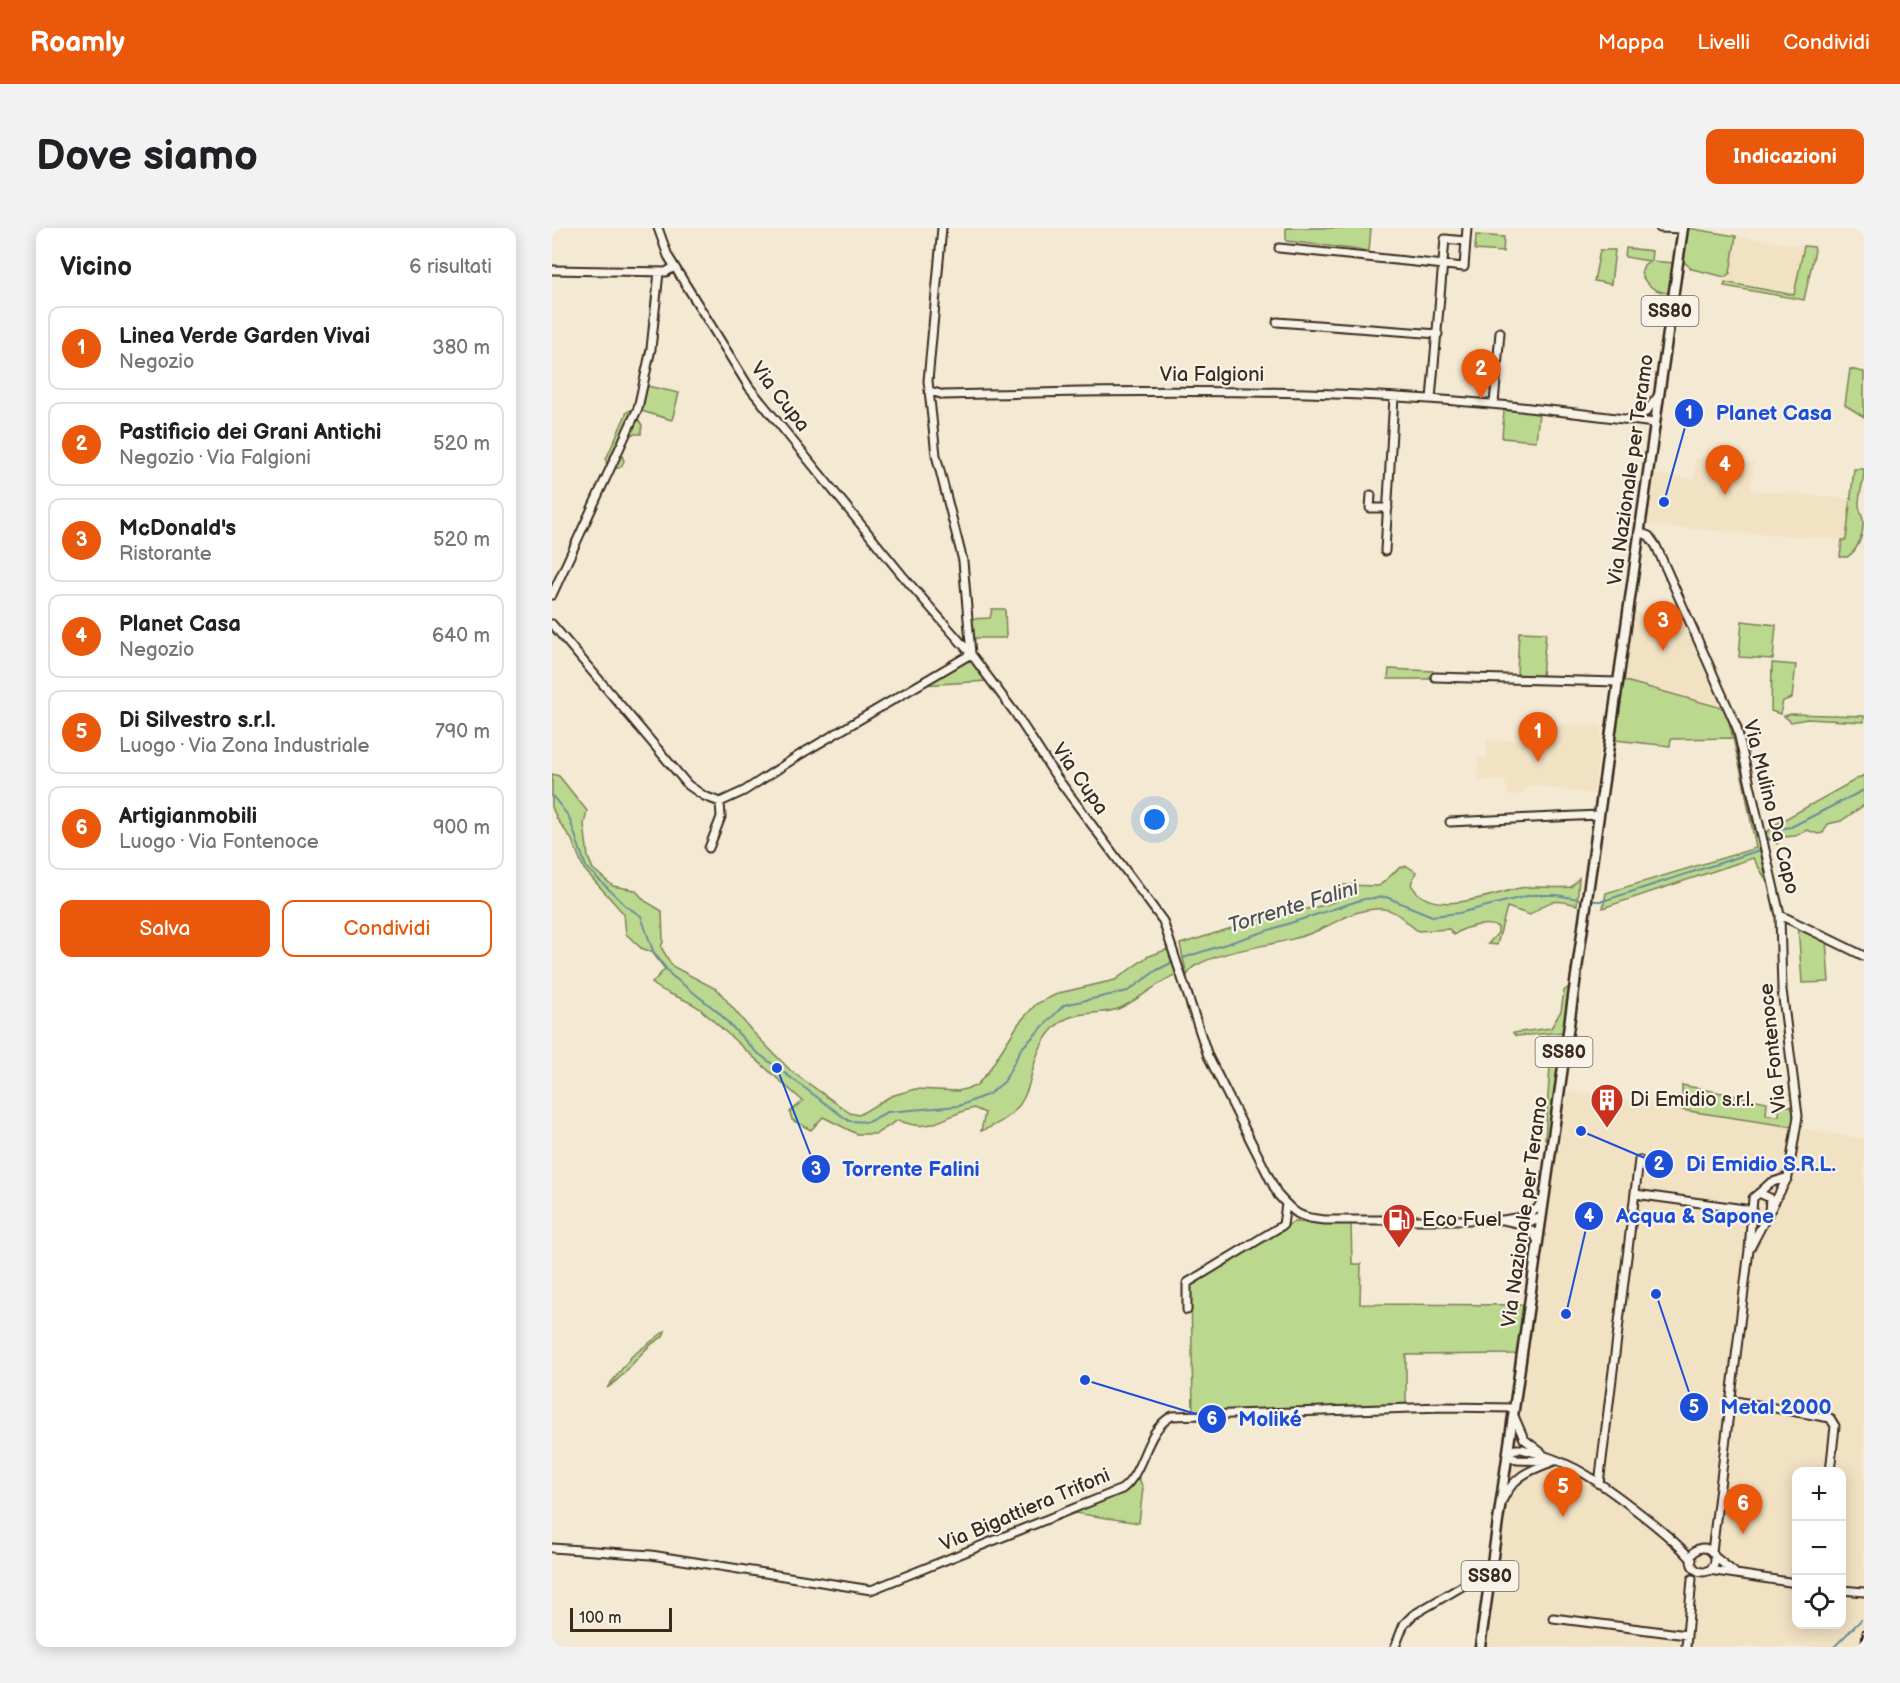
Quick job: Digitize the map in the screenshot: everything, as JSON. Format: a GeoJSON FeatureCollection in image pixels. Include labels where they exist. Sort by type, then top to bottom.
{"type":"FeatureCollection","features":[{"type":"Feature","properties":{"kind":"main road","name":"Via Nazionale per Teramo"},"geometry":{"type":"LineString","coordinates":[[1480,1647],[1682,229]]}},
{"type":"Feature","properties":{"kind":"street","name":"Via Cupa"},"geometry":{"type":"LineString","coordinates":[[658,228],[675,267],[749,387],[902,575],[971,654],[1015,713],[1055,775],[1163,921],[1208,1056],[1278,1195],[1286,1204],[1305,1218],[1325,1220],[1541,1220]]}},
{"type":"Feature","properties":{"kind":"street"},"geometry":{"type":"LineString","coordinates":[[552,624],[688,784],[704,796],[720,802],[744,792],[810,748],[971,654],[963,561],[936,454],[928,381],[930,336],[942,228]]}},
{"type":"Feature","properties":{"kind":"street"},"geometry":{"type":"LineString","coordinates":[[1279,248],[1464,267],[1467,228]]}},
{"type":"Feature","properties":{"kind":"street"},"geometry":{"type":"LineString","coordinates":[[1660,228],[1682,229]]}},
{"type":"Feature","properties":{"kind":"street"},"geometry":{"type":"LineString","coordinates":[[1431,399],[1445,238],[1466,241]]}},
{"type":"Feature","properties":{"kind":"street"},"geometry":{"type":"LineString","coordinates":[[552,270],[666,272],[675,267]]}},
{"type":"Feature","properties":{"kind":"street"},"geometry":{"type":"LineString","coordinates":[[552,595],[638,408],[651,349],[659,272]]}},
{"type":"Feature","properties":{"kind":"street"},"geometry":{"type":"LineString","coordinates":[[1277,322],[1438,334]]}},
{"type":"Feature","properties":{"kind":"street"},"geometry":{"type":"LineString","coordinates":[[1494,404],[1500,332]]}},
{"type":"Feature","properties":{"kind":"street","name":"Via Falgioni"},"geometry":{"type":"LineString","coordinates":[[930,391],[944,395],[1107,391],[1299,393],[1394,397],[1494,404],[1654,423]]}},
{"type":"Feature","properties":{"kind":"street"},"geometry":{"type":"LineString","coordinates":[[1626,419],[1643,415],[1659,394]]}},
{"type":"Feature","properties":{"kind":"street"},"geometry":{"type":"LineString","coordinates":[[1385,551],[1394,397]]}},
{"type":"Feature","properties":{"kind":"street"},"geometry":{"type":"LineString","coordinates":[[1371,495],[1370,508],[1388,508]]}},
{"type":"Feature","properties":{"kind":"street","name":"Via Mulino Da Capo"},"geometry":{"type":"LineString","coordinates":[[1639,532],[1649,536],[1656,546],[1737,728],[1780,915],[1864,956]]}},
{"type":"Feature","properties":{"kind":"street"},"geometry":{"type":"LineString","coordinates":[[1435,677],[1618,682]]}},
{"type":"Feature","properties":{"kind":"street"},"geometry":{"type":"LineString","coordinates":[[709,848],[722,817],[720,802]]}},
{"type":"Feature","properties":{"kind":"street"},"geometry":{"type":"LineString","coordinates":[[1450,822],[1599,815]]}},
{"type":"Feature","properties":{"kind":"street","name":"Via Fontenoce"},"geometry":{"type":"LineString","coordinates":[[1749,1250],[1788,1177],[1798,1116],[1782,990],[1780,915]]}},
{"type":"Feature","properties":{"kind":"street"},"geometry":{"type":"LineString","coordinates":[[1599,1484],[1639,1160]]}},
{"type":"Feature","properties":{"kind":"street"},"geometry":{"type":"LineString","coordinates":[[1769,1212],[1770,1198],[1759,1193],[1770,1183],[1788,1177]]}},
{"type":"Feature","properties":{"kind":"street","name":"Via Fontenoce"},"geometry":{"type":"LineString","coordinates":[[1713,1555],[1712,1537],[1749,1250],[1753,1198],[1759,1193]]}},
{"type":"Feature","properties":{"kind":"street"},"geometry":{"type":"LineString","coordinates":[[1635,1194],[1752,1210]]}},
{"type":"Feature","properties":{"kind":"street"},"geometry":{"type":"LineString","coordinates":[[1538,1242],[1533,1232],[1519,1220],[1537,1209],[1544,1195]]}},
{"type":"Feature","properties":{"kind":"street"},"geometry":{"type":"LineString","coordinates":[[1186,1310],[1187,1283],[1284,1225],[1286,1204]]}},
{"type":"Feature","properties":{"kind":"street"},"geometry":{"type":"LineString","coordinates":[[1730,1401],[1830,1418],[1835,1426],[1831,1467]]}},
{"type":"Feature","properties":{"kind":"street","name":"Via Bigattiera Trifoni"},"geometry":{"type":"LineString","coordinates":[[552,1548],[651,1555],[872,1590],[1122,1489],[1137,1473],[1157,1428],[1172,1416],[1443,1407],[1514,1411]]}},
{"type":"Feature","properties":{"kind":"street"},"geometry":{"type":"LineString","coordinates":[[1514,1411],[1524,1439],[1555,1461]]}},
{"type":"Feature","properties":{"kind":"street"},"geometry":{"type":"LineString","coordinates":[[1555,1461],[1517,1460],[1507,1454],[1515,1449],[1522,1449],[1569,1465],[1599,1484],[1678,1546],[1692,1563],[1706,1571],[1792,1581]]}},
{"type":"Feature","properties":{"kind":"street"},"geometry":{"type":"LineString","coordinates":[[1500,1506],[1518,1477],[1532,1468],[1555,1461]]}},
{"type":"Feature","properties":{"kind":"street"},"geometry":{"type":"LineString","coordinates":[[1686,1647],[1692,1563],[1699,1550],[1712,1537]]}},
{"type":"Feature","properties":{"kind":"street"},"geometry":{"type":"LineString","coordinates":[[1678,1546],[1713,1555],[1736,1573]]}},
{"type":"Feature","properties":{"kind":"street"},"geometry":{"type":"LineString","coordinates":[[1692,1578],[1714,1565],[1713,1555]]}},
{"type":"Feature","properties":{"kind":"street"},"geometry":{"type":"LineString","coordinates":[[1395,1647],[1404,1624],[1413,1615],[1478,1577],[1490,1578]]}},
{"type":"Feature","properties":{"kind":"street"},"geometry":{"type":"LineString","coordinates":[[1846,1590],[1864,1592]]}},
{"type":"Feature","properties":{"kind":"street"},"geometry":{"type":"LineString","coordinates":[[1553,1618],[1687,1635]]}},
{"type":"Feature","properties":{"kind":"shaded area"},"geometry":{"type":"Polygon","coordinates":[[[1736,236],[1804,246],[1794,296],[1724,281],[1730,273],[1736,236]]]}},
{"type":"Feature","properties":{"kind":"shaded area"},"geometry":{"type":"Polygon","coordinates":[[[1696,458],[1754,463],[1751,490],[1851,499],[1846,540],[1651,526],[1646,518],[1652,474],[1694,479],[1696,458]]]}},
{"type":"Feature","properties":{"kind":"shaded area"},"geometry":{"type":"Polygon","coordinates":[[[1632,613],[1684,615],[1726,709],[1622,680],[1632,613]]]}},
{"type":"Feature","properties":{"kind":"shaded area"},"geometry":{"type":"Polygon","coordinates":[[[1535,724],[1602,725],[1594,794],[1528,785],[1522,794],[1508,796],[1505,781],[1478,780],[1478,758],[1487,758],[1487,740],[1534,740],[1535,724]]]}},
{"type":"Feature","properties":{"kind":"shaded area"},"geometry":{"type":"Polygon","coordinates":[[[1563,1091],[1682,1107],[1682,1110],[1864,1139],[1864,1647],[1484,1647],[1563,1091]]]}},
{"type":"Feature","properties":{"kind":"green space"},"geometry":{"type":"Polygon","coordinates":[[[1286,228],[1371,228],[1369,251],[1286,241],[1286,228]]]}},
{"type":"Feature","properties":{"kind":"green space"},"geometry":{"type":"Polygon","coordinates":[[[1687,228],[1736,236],[1730,273],[1725,277],[1692,269],[1683,261],[1687,228]]]}},
{"type":"Feature","properties":{"kind":"green space"},"geometry":{"type":"Polygon","coordinates":[[[1476,235],[1504,237],[1503,252],[1475,250],[1476,235]]]}},
{"type":"Feature","properties":{"kind":"green space"},"geometry":{"type":"Polygon","coordinates":[[[1804,246],[1814,247],[1815,250],[1804,300],[1724,286],[1725,282],[1794,295],[1804,246]]]}},
{"type":"Feature","properties":{"kind":"green space"},"geometry":{"type":"Polygon","coordinates":[[[1626,248],[1652,251],[1651,261],[1674,263],[1669,293],[1655,290],[1648,285],[1641,273],[1644,265],[1649,261],[1625,257],[1626,248]]]}},
{"type":"Feature","properties":{"kind":"green space"},"geometry":{"type":"Polygon","coordinates":[[[1600,250],[1615,250],[1611,284],[1594,281],[1600,250]]]}},
{"type":"Feature","properties":{"kind":"green space"},"geometry":{"type":"Polygon","coordinates":[[[1850,369],[1864,372],[1864,417],[1845,405],[1850,369]]]}},
{"type":"Feature","properties":{"kind":"green space"},"geometry":{"type":"Polygon","coordinates":[[[647,386],[679,393],[672,420],[641,411],[647,386]]]}},
{"type":"Feature","properties":{"kind":"green space"},"geometry":{"type":"Polygon","coordinates":[[[633,409],[641,411],[638,419],[642,425],[641,434],[630,434],[621,453],[624,461],[621,467],[612,470],[607,468],[606,459],[627,412],[633,409]]]}},
{"type":"Feature","properties":{"kind":"green space"},"geometry":{"type":"Polygon","coordinates":[[[1504,410],[1539,413],[1536,441],[1502,438],[1504,410]]]}},
{"type":"Feature","properties":{"kind":"green space"},"geometry":{"type":"Polygon","coordinates":[[[1854,469],[1864,469],[1859,504],[1863,520],[1862,530],[1860,541],[1854,551],[1847,557],[1840,557],[1842,540],[1846,540],[1854,469]]]}},
{"type":"Feature","properties":{"kind":"green space"},"geometry":{"type":"Polygon","coordinates":[[[992,609],[1005,609],[1006,638],[972,638],[970,619],[990,618],[992,609]]]}},
{"type":"Feature","properties":{"kind":"green space"},"geometry":{"type":"Polygon","coordinates":[[[1742,621],[1776,625],[1773,659],[1739,657],[1742,621]]]}},
{"type":"Feature","properties":{"kind":"green space"},"geometry":{"type":"Polygon","coordinates":[[[1519,632],[1546,633],[1542,676],[1519,676],[1517,673],[1519,632]]]}},
{"type":"Feature","properties":{"kind":"green space"},"geometry":{"type":"Polygon","coordinates":[[[969,657],[987,681],[922,685],[969,657]]]}},
{"type":"Feature","properties":{"kind":"green space"},"geometry":{"type":"Polygon","coordinates":[[[1772,663],[1796,665],[1792,698],[1783,701],[1780,714],[1771,711],[1772,663]]]}},
{"type":"Feature","properties":{"kind":"green space"},"geometry":{"type":"Polygon","coordinates":[[[1389,669],[1433,671],[1433,679],[1388,679],[1389,669]]]}},
{"type":"Feature","properties":{"kind":"green space"},"geometry":{"type":"Polygon","coordinates":[[[1622,680],[1726,709],[1733,738],[1671,739],[1670,746],[1615,740],[1622,680]]]}},
{"type":"Feature","properties":{"kind":"green space"},"geometry":{"type":"Polygon","coordinates":[[[1791,714],[1864,716],[1864,722],[1807,719],[1791,722],[1784,716],[1791,714]]]}},
{"type":"Feature","properties":{"kind":"green space"},"geometry":{"type":"Polygon","coordinates":[[[1733,738],[1735,738],[1743,782],[1733,738]]]}},
{"type":"Feature","properties":{"kind":"green space"},"geometry":{"type":"Polygon","coordinates":[[[552,774],[559,776],[587,811],[584,824],[588,857],[593,869],[613,886],[635,890],[645,901],[662,911],[663,942],[661,947],[672,966],[718,990],[751,1030],[791,1071],[850,1113],[859,1115],[891,1096],[915,1089],[958,1091],[976,1086],[988,1072],[1019,1023],[1036,1004],[1059,993],[1115,980],[1147,957],[1168,949],[1177,974],[1118,1009],[1083,1014],[1059,1023],[1041,1045],[1023,1099],[1015,1111],[981,1131],[985,1113],[974,1108],[929,1125],[910,1124],[898,1120],[876,1134],[857,1134],[823,1117],[811,1130],[792,1120],[790,1112],[803,1101],[700,1009],[652,983],[665,969],[652,952],[641,948],[626,934],[624,914],[584,869],[572,840],[557,819],[552,807],[552,774]]]}},
{"type":"Feature","properties":{"kind":"green space"},"geometry":{"type":"Polygon","coordinates":[[[1864,775],[1864,805],[1841,821],[1828,824],[1823,833],[1818,834],[1807,830],[1795,836],[1782,837],[1777,844],[1764,835],[1776,824],[1864,775]]]}},
{"type":"Feature","properties":{"kind":"green space"},"geometry":{"type":"Polygon","coordinates":[[[1743,782],[1767,881],[1753,858],[1603,908],[1606,893],[1756,848],[1743,782]]]}},
{"type":"Feature","properties":{"kind":"green space"},"geometry":{"type":"Polygon","coordinates":[[[1407,866],[1416,872],[1411,884],[1420,895],[1431,901],[1461,902],[1526,887],[1571,887],[1579,878],[1577,905],[1551,902],[1530,915],[1507,907],[1497,945],[1488,944],[1498,933],[1498,927],[1493,925],[1475,926],[1454,935],[1449,929],[1418,931],[1389,910],[1366,910],[1304,936],[1209,959],[1190,970],[1187,976],[1180,944],[1265,918],[1327,904],[1341,898],[1343,885],[1379,886],[1399,868],[1407,866]]]}},
{"type":"Feature","properties":{"kind":"green space"},"geometry":{"type":"Polygon","coordinates":[[[1798,925],[1826,940],[1829,982],[1802,983],[1798,925]]]}},
{"type":"Feature","properties":{"kind":"green space"},"geometry":{"type":"Polygon","coordinates":[[[1570,986],[1564,1032],[1516,1036],[1513,1033],[1551,1028],[1561,1011],[1564,991],[1570,986]]]}},
{"type":"Feature","properties":{"kind":"green space"},"geometry":{"type":"Polygon","coordinates":[[[1555,1038],[1563,1038],[1548,1139],[1545,1139],[1550,1067],[1556,1046],[1555,1038]]]}},
{"type":"Feature","properties":{"kind":"green space"},"geometry":{"type":"Polygon","coordinates":[[[1682,1085],[1767,1102],[1766,1115],[1779,1116],[1780,1104],[1793,1107],[1793,1127],[1682,1110],[1682,1085]]]}},
{"type":"Feature","properties":{"kind":"green space"},"geometry":{"type":"Polygon","coordinates":[[[1293,1222],[1351,1224],[1352,1264],[1361,1264],[1360,1304],[1525,1305],[1517,1354],[1406,1355],[1406,1406],[1193,1411],[1191,1286],[1293,1222]]]}},
{"type":"Feature","properties":{"kind":"green space"},"geometry":{"type":"Polygon","coordinates":[[[665,1331],[663,1337],[648,1347],[622,1376],[607,1388],[632,1356],[665,1331]]]}},
{"type":"Feature","properties":{"kind":"green space"},"geometry":{"type":"Polygon","coordinates":[[[1139,1478],[1143,1488],[1139,1523],[1074,1513],[1118,1494],[1139,1478]]]}},
{"type":"Feature","properties":{"kind":"waterway","name":"Torrente Falini"},"geometry":{"type":"LineString","coordinates":[[1767,842],[1779,829],[1791,827],[1864,790]]}},
{"type":"Feature","properties":{"kind":"waterway","name":"Torrente Falini"},"geometry":{"type":"LineString","coordinates":[[552,795],[569,817],[586,867],[626,906],[641,916],[653,951],[671,975],[717,1011],[755,1051],[849,1121],[868,1122],[887,1112],[959,1106],[989,1094],[1004,1082],[1021,1049],[1064,1005],[1128,991],[1157,970],[1173,962]]}},
{"type":"Feature","properties":{"kind":"waterway","name":"Torrente Falini"},"geometry":{"type":"LineString","coordinates":[[1590,901],[1603,901],[1760,850]]}},
{"type":"Feature","properties":{"kind":"waterway","name":"Torrente Falini"},"geometry":{"type":"LineString","coordinates":[[1183,958],[1364,899],[1386,897],[1432,916],[1459,913],[1531,895],[1556,895],[1584,900]]}},
{"type":"Feature","properties":{"kind":"waterway"},"geometry":{"type":"LineString","coordinates":[[1834,1647],[1861,1620]]}},
{"type":"Feature","properties":{"kind":"railway"},"geometry":{"type":"LineString","coordinates":[[1862,1647],[1864,1631]]}},
{"type":"Feature","properties":{"kind":"place","name":"Pastificio dei Grani Antichi"},"geometry":{"type":"Point","coordinates":[1481,399]}},
{"type":"Feature","properties":{"kind":"place","name":"Planet Casa"},"geometry":{"type":"Point","coordinates":[1664,502]}},
{"type":"Feature","properties":{"kind":"place","name":"McDonald's"},"geometry":{"type":"Point","coordinates":[1663,651]}},
{"type":"Feature","properties":{"kind":"place","name":"Linea Verde Garden Vivai"},"geometry":{"type":"Point","coordinates":[1538,762]}},
{"type":"Feature","properties":{"kind":"place","name":"Torrente Falini"},"geometry":{"type":"Point","coordinates":[777,1068]}},
{"type":"Feature","properties":{"kind":"place","name":"Di Emidio s.r.l."},"geometry":{"type":"Point","coordinates":[1607,1129]}},
{"type":"Feature","properties":{"kind":"place","name":"Di Emidio S.R.L."},"geometry":{"type":"Point","coordinates":[1581,1131]}},
{"type":"Feature","properties":{"kind":"place","name":"Eco Fuel"},"geometry":{"type":"Point","coordinates":[1399,1249]}},
{"type":"Feature","properties":{"kind":"place","name":"Metal 2000"},"geometry":{"type":"Point","coordinates":[1656,1294]}},
{"type":"Feature","properties":{"kind":"place","name":"Acqua & Sapone"},"geometry":{"type":"Point","coordinates":[1566,1314]}},
{"type":"Feature","properties":{"kind":"place","name":"Moliké"},"geometry":{"type":"Point","coordinates":[1085,1380]}},
{"type":"Feature","properties":{"kind":"place","name":"Di Silvestro s.r.l."},"geometry":{"type":"Point","coordinates":[1563,1517]}},
{"type":"Feature","properties":{"kind":"place","name":"Artigianmobili"},"geometry":{"type":"Point","coordinates":[1743,1534]}}]}
